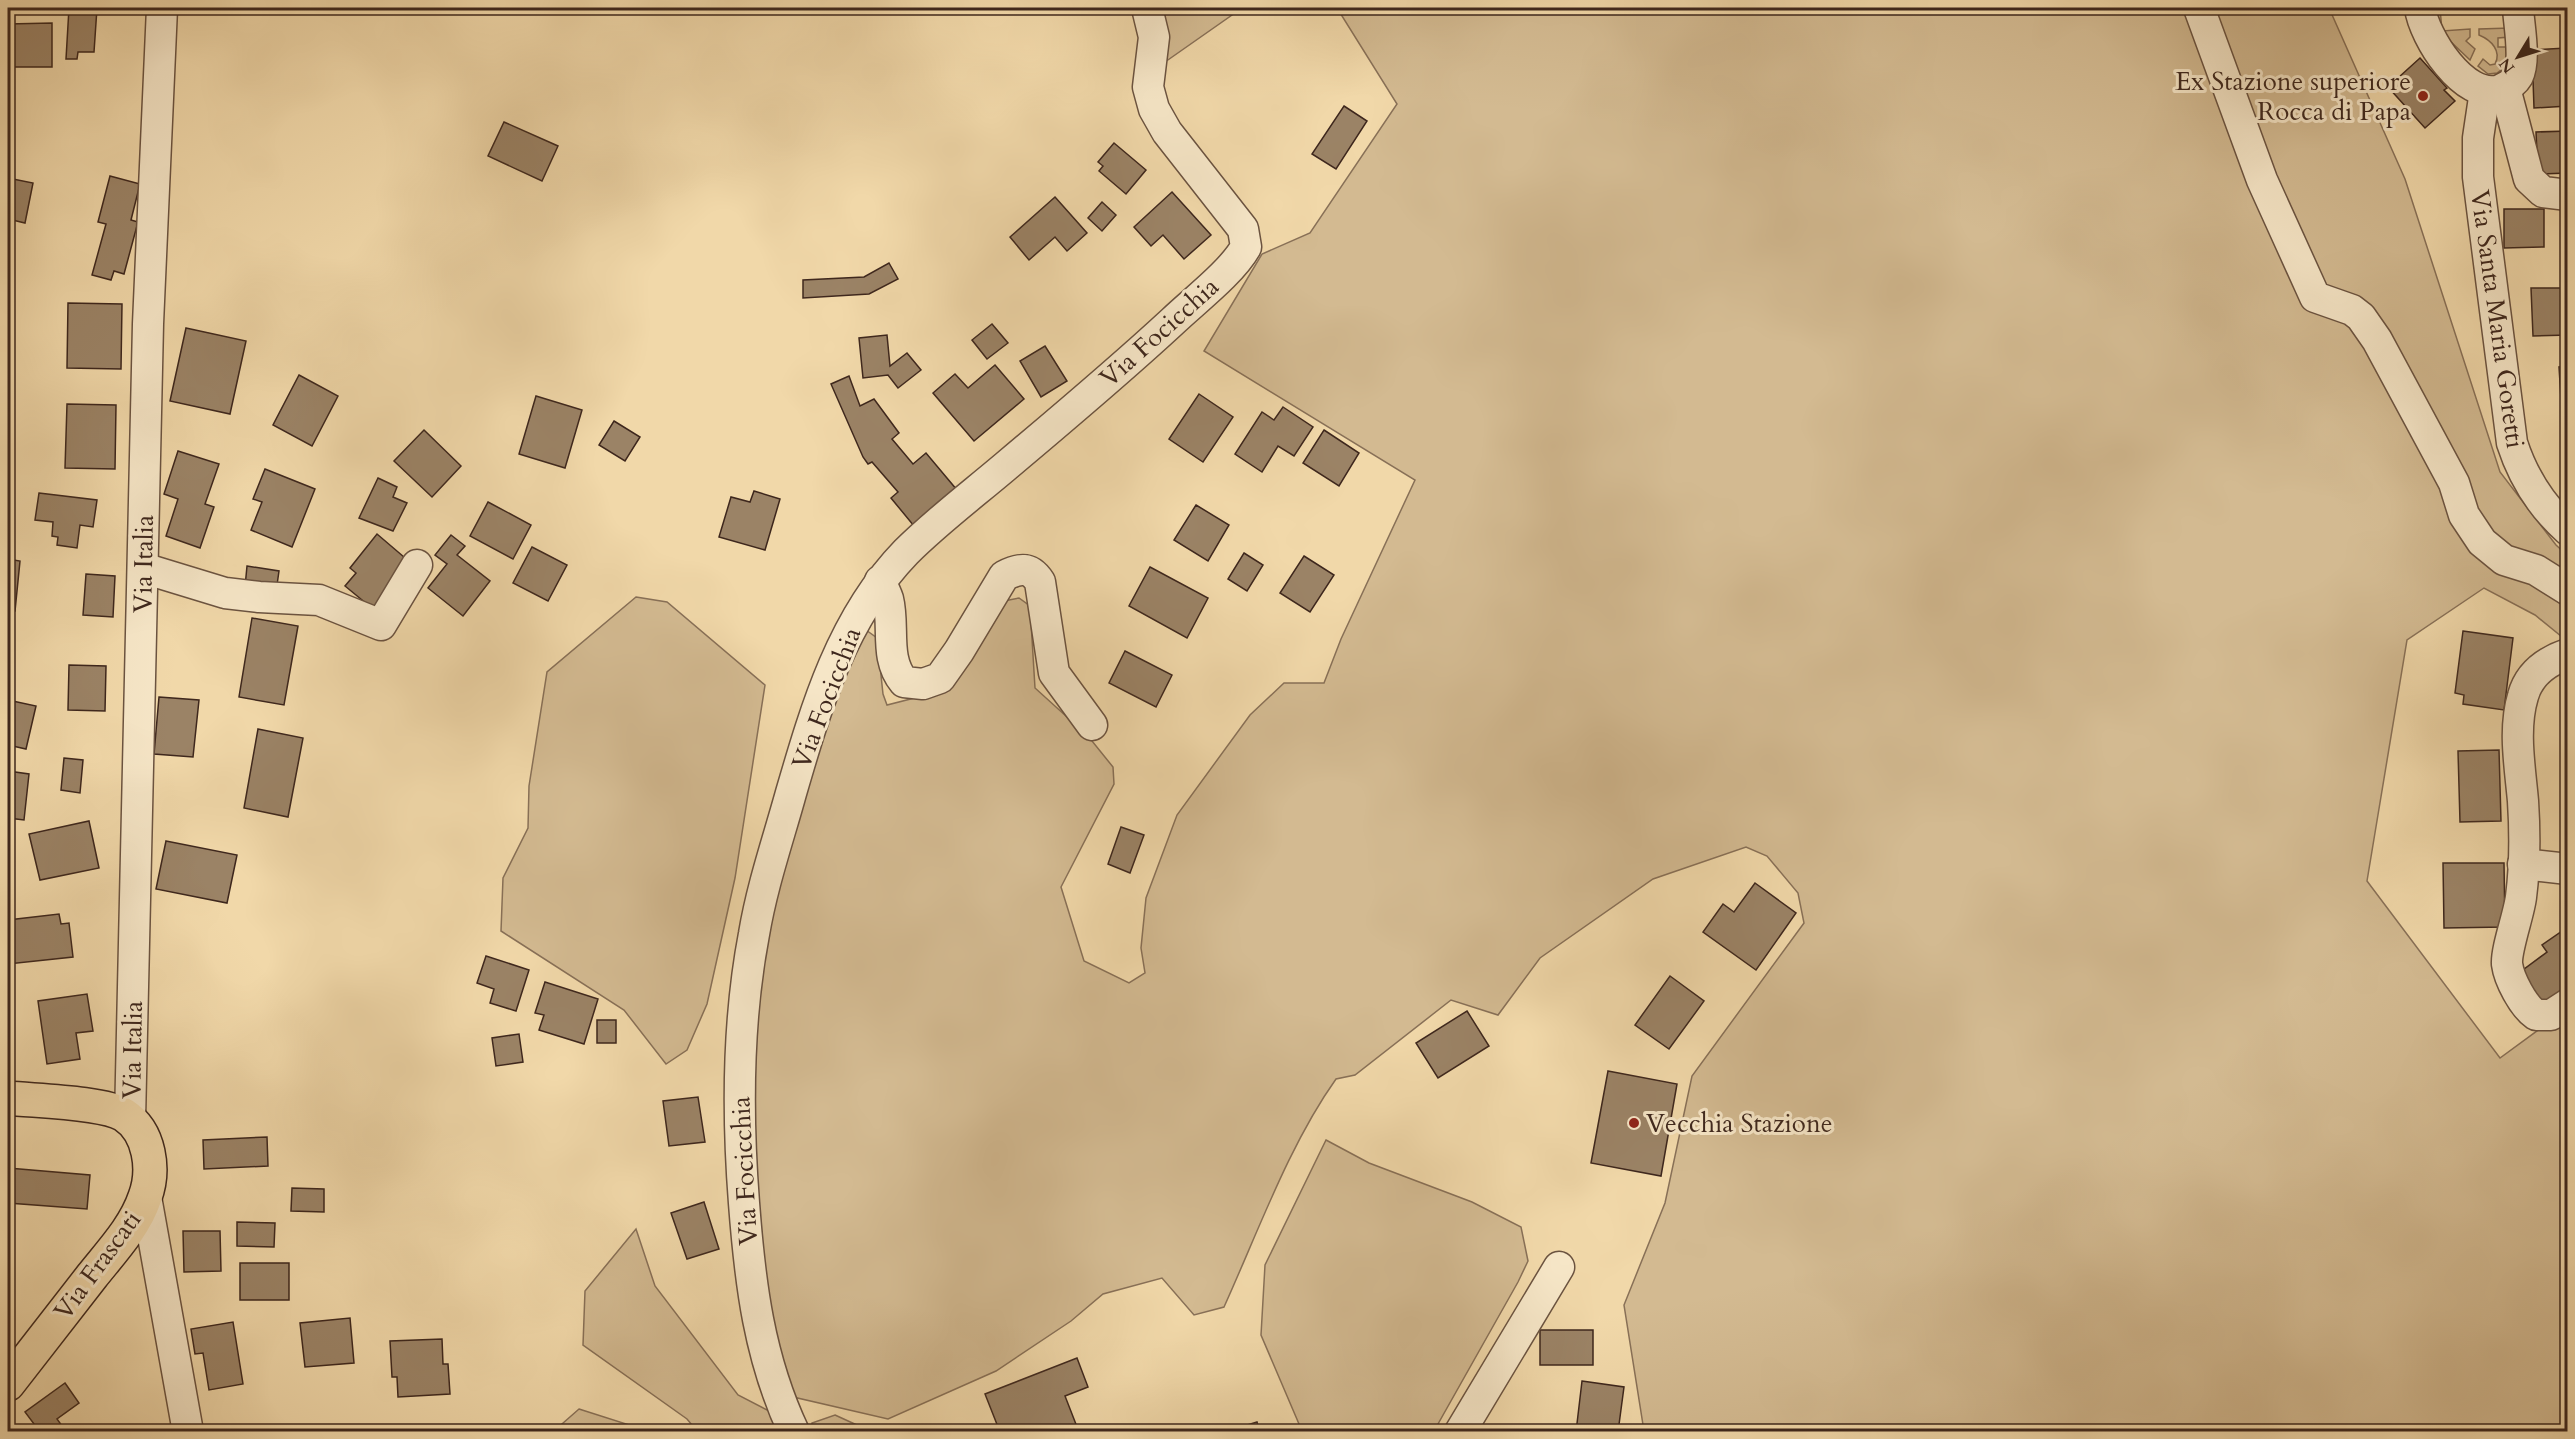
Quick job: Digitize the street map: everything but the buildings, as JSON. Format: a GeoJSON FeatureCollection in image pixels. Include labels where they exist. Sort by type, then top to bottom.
{"type":"FeatureCollection","features":[{"type":"Feature","properties":{"kind":"main road"},"geometry":{"type":"LineString","coordinates":[[8,1098],[90,1107],[119,1113],[130,1120]]}},
{"type":"Feature","properties":{"kind":"main road","name":"Via Frascati"},"geometry":{"type":"LineString","coordinates":[[8,1384],[122,1238],[146,1197],[151,1170],[149,1155],[144,1140],[130,1120]]}},
{"type":"Feature","properties":{"kind":"street","name":"Via Italia"},"geometry":{"type":"LineString","coordinates":[[130,1120],[148,324],[162,8]]}},
{"type":"Feature","properties":{"kind":"street","name":"Via Focicchia"},"geometry":{"type":"LineString","coordinates":[[794,1431],[768,1368],[750,1282],[739,1118],[745,994],[760,906],[807,739],[845,640],[880,581],[925,534],[1107,380],[1179,315],[1243,252],[1246,240],[1243,229],[1172,138],[1154,109],[1148,87],[1154,37],[1147,8]]}},
{"type":"Feature","properties":{"kind":"street"},"geometry":{"type":"LineString","coordinates":[[2199,8],[2262,180],[2315,297],[2352,310],[2361,317],[2377,340],[2454,483],[2464,515],[2482,542],[2504,560],[2536,570],[2568,590]]}},
{"type":"Feature","properties":{"kind":"street"},"geometry":{"type":"LineString","coordinates":[[2420,8],[2423,24],[2435,47],[2463,78],[2495,89],[2518,76],[2521,67],[2518,8]]}},
{"type":"Feature","properties":{"kind":"street"},"geometry":{"type":"LineString","coordinates":[[2495,89],[2529,179],[2543,192],[2568,195]]}},
{"type":"Feature","properties":{"kind":"street","name":"Via Santa Maria Goretti"},"geometry":{"type":"LineString","coordinates":[[2495,89],[2478,146],[2478,177],[2509,428],[2517,459],[2528,482],[2543,504],[2568,531]]}},
{"type":"Feature","properties":{"kind":"street"},"geometry":{"type":"LineString","coordinates":[[143,568],[225,593],[319,600],[381,625],[417,565]]}},
{"type":"Feature","properties":{"kind":"street"},"geometry":{"type":"LineString","coordinates":[[880,581],[888,600],[893,661],[898,675],[904,682],[923,684],[940,678],[1004,576],[1016,570],[1027,569],[1036,575],[1040,582],[1054,673],[1092,725]]}},
{"type":"Feature","properties":{"kind":"street"},"geometry":{"type":"LineString","coordinates":[[2568,654],[2556,658],[2541,668],[2528,683],[2523,696],[2518,738],[2523,800],[2523,864],[2521,898],[2508,955],[2508,968],[2528,1007],[2536,1015],[2551,1015],[2568,1004]]}},
{"type":"Feature","properties":{"kind":"street"},"geometry":{"type":"LineString","coordinates":[[2523,864],[2568,869]]}},
{"type":"Feature","properties":{"kind":"street"},"geometry":{"type":"LineString","coordinates":[[146,1197],[188,1431]]}},
{"type":"Feature","properties":{"kind":"street"},"geometry":{"type":"LineString","coordinates":[[1460,1431],[1559,1267]]}},
{"type":"Feature","properties":{"kind":"shaded area"},"geometry":{"type":"Polygon","coordinates":[[[1149,8],[1242,8],[1155,69],[1149,8]]]}},
{"type":"Feature","properties":{"kind":"shaded area"},"geometry":{"type":"Polygon","coordinates":[[[1337,8],[1966,8],[1969,10],[1976,8],[2329,8],[2405,179],[2500,472],[2556,545],[2567,555],[2567,641],[2535,615],[2484,588],[2407,640],[2367,881],[2500,1058],[2567,1009],[2567,1431],[1644,1431],[1624,1305],[1665,1203],[1692,1076],[1804,923],[1798,893],[1767,856],[1746,847],[1653,879],[1540,958],[1498,1015],[1451,1000],[1355,1075],[1336,1079],[1303,1132],[1289,1160],[1224,1307],[1194,1315],[1162,1278],[1103,1294],[1071,1321],[996,1371],[888,1419],[789,1396],[766,1334],[749,1128],[750,1034],[775,885],[829,703],[866,630],[877,638],[883,694],[887,705],[926,695],[1004,601],[1019,598],[1030,606],[1035,688],[1088,736],[1113,767],[1114,784],[1061,887],[1084,961],[1129,983],[1145,973],[1141,948],[1146,898],[1177,815],[1250,715],[1284,683],[1324,683],[1341,639],[1415,480],[1204,351],[1262,254],[1310,233],[1397,104],[1337,8]]]}},
{"type":"Feature","properties":{"kind":"shaded area"},"geometry":{"type":"Polygon","coordinates":[[[2429,8],[2440,8],[2442,31],[2470,29],[2470,37],[2466,41],[2475,49],[2470,60],[2430,22],[2429,8]]]}},
{"type":"Feature","properties":{"kind":"shaded area"},"geometry":{"type":"Polygon","coordinates":[[[2510,28],[2510,37],[2498,38],[2498,47],[2511,47],[2509,64],[2497,73],[2488,74],[2478,66],[2483,59],[2490,65],[2495,64],[2496,50],[2488,40],[2479,35],[2479,29],[2510,28]]]}},
{"type":"Feature","properties":{"kind":"shaded area"},"geometry":{"type":"Polygon","coordinates":[[[636,597],[667,602],[765,685],[735,878],[707,1004],[687,1050],[666,1064],[624,1010],[501,931],[503,878],[528,828],[529,786],[547,672],[636,597]]]}},
{"type":"Feature","properties":{"kind":"shaded area"},"geometry":{"type":"Polygon","coordinates":[[[1326,1140],[1369,1163],[1472,1202],[1521,1227],[1528,1261],[1434,1431],[1302,1431],[1261,1335],[1265,1265],[1326,1140]]]}},
{"type":"Feature","properties":{"kind":"shaded area"},"geometry":{"type":"Polygon","coordinates":[[[636,1229],[655,1286],[738,1395],[773,1413],[782,1431],[697,1431],[687,1419],[583,1345],[585,1291],[636,1229]]]}},
{"type":"Feature","properties":{"kind":"shaded area"},"geometry":{"type":"Polygon","coordinates":[[[579,1409],[642,1429],[643,1431],[554,1431],[579,1409]]]}},
{"type":"Feature","properties":{"kind":"shaded area"},"geometry":{"type":"Polygon","coordinates":[[[835,1415],[870,1431],[813,1431],[812,1423],[835,1415]]]}},
{"type":"Feature","properties":{"kind":"place","name":"Ex Stazione superiore Rocca di Papa"},"geometry":{"type":"Point","coordinates":[2423,96]}},
{"type":"Feature","properties":{"kind":"place","name":"Vecchia Stazione"},"geometry":{"type":"Point","coordinates":[1634,1123]}}]}
